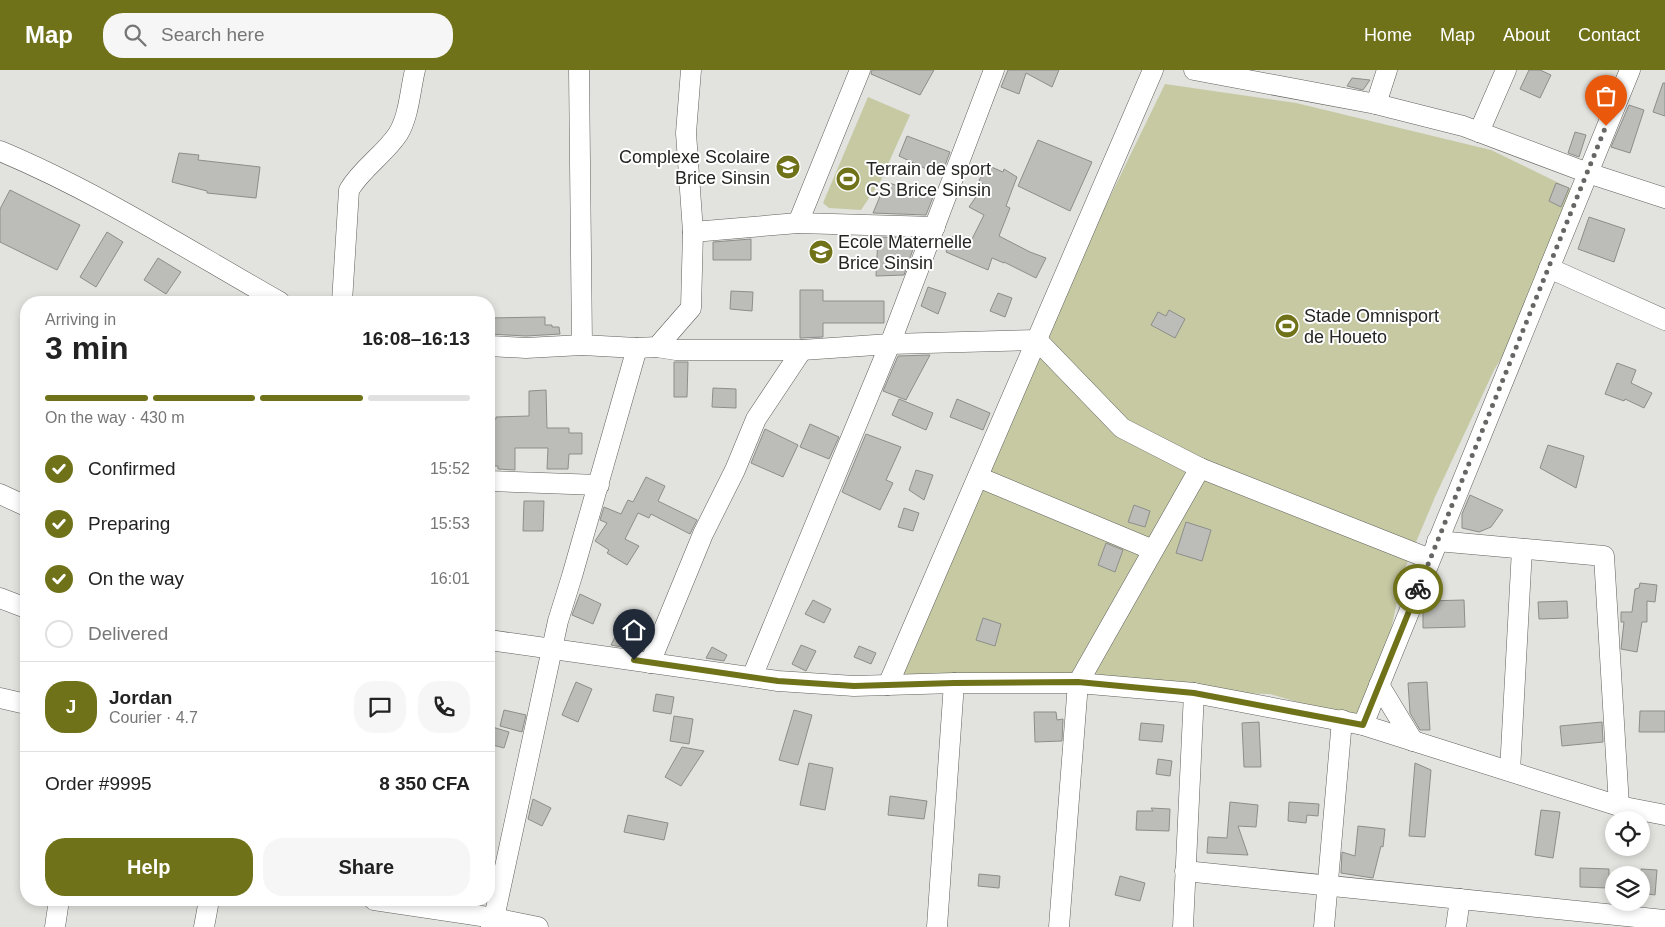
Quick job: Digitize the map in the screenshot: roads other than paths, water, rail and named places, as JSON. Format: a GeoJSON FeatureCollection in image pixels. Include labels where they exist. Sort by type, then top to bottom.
{"type":"FeatureCollection","features":[{"type":"Feature","properties":{"kind":"street"},"geometry":{"type":"LineString","coordinates":[[342,296],[349,190],[397,135],[404,122],[416,70]]}},
{"type":"Feature","properties":{"kind":"street"},"geometry":{"type":"LineString","coordinates":[[579,70],[582,345]]}},
{"type":"Feature","properties":{"kind":"street"},"geometry":{"type":"LineString","coordinates":[[492,923],[558,621],[598,485],[647,347],[691,308],[692,232],[686,134],[691,70]]}},
{"type":"Feature","properties":{"kind":"street"},"geometry":{"type":"LineString","coordinates":[[798,223],[860,70]]}},
{"type":"Feature","properties":{"kind":"street"},"geometry":{"type":"LineString","coordinates":[[752,677],[890,344],[994,70]]}},
{"type":"Feature","properties":{"kind":"street"},"geometry":{"type":"LineString","coordinates":[[888,685],[1153,70]]}},
{"type":"Feature","properties":{"kind":"street"},"geometry":{"type":"LineString","coordinates":[[1194,70],[1376,104],[1479,132],[1588,173],[1665,198]]}},
{"type":"Feature","properties":{"kind":"street"},"geometry":{"type":"LineString","coordinates":[[1376,104],[1387,70]]}},
{"type":"Feature","properties":{"kind":"street"},"geometry":{"type":"LineString","coordinates":[[1479,132],[1506,70]]}},
{"type":"Feature","properties":{"kind":"street"},"geometry":{"type":"LineString","coordinates":[[1363,725],[1630,70]]}},
{"type":"Feature","properties":{"kind":"street"},"geometry":{"type":"LineString","coordinates":[[0,151],[36,166],[90,193],[270,296]]}},
{"type":"Feature","properties":{"kind":"street"},"geometry":{"type":"LineString","coordinates":[[692,232],[798,223],[934,226]]}},
{"type":"Feature","properties":{"kind":"street"},"geometry":{"type":"LineString","coordinates":[[1549,268],[1665,320]]}},
{"type":"Feature","properties":{"kind":"street"},"geometry":{"type":"LineString","coordinates":[[495,346],[526,348],[582,345],[676,350],[802,350],[890,344],[1037,340],[1122,428],[1200,468],[1434,550],[1522,548],[1604,556],[1619,806]]}},
{"type":"Feature","properties":{"kind":"street"},"geometry":{"type":"LineString","coordinates":[[650,663],[703,534],[735,470],[756,418],[802,350]]}},
{"type":"Feature","properties":{"kind":"street"},"geometry":{"type":"LineString","coordinates":[[1059,927],[1078,682],[1200,468]]}},
{"type":"Feature","properties":{"kind":"street"},"geometry":{"type":"LineString","coordinates":[[978,477],[1153,550]]}},
{"type":"Feature","properties":{"kind":"street"},"geometry":{"type":"LineString","coordinates":[[495,481],[598,485]]}},
{"type":"Feature","properties":{"kind":"street"},"geometry":{"type":"LineString","coordinates":[[0,494],[20,503]]}},
{"type":"Feature","properties":{"kind":"street"},"geometry":{"type":"LineString","coordinates":[[1510,771],[1522,548]]}},
{"type":"Feature","properties":{"kind":"street"},"geometry":{"type":"LineString","coordinates":[[0,598],[20,606]]}},
{"type":"Feature","properties":{"kind":"street"},"geometry":{"type":"LineString","coordinates":[[495,641],[778,681],[854,686],[1078,682],[1194,693],[1363,725],[1619,806],[1665,814]]}},
{"type":"Feature","properties":{"kind":"street"},"geometry":{"type":"LineString","coordinates":[[937,927],[954,683]]}},
{"type":"Feature","properties":{"kind":"street"},"geometry":{"type":"LineString","coordinates":[[1379,685],[1413,740]]}},
{"type":"Feature","properties":{"kind":"street"},"geometry":{"type":"LineString","coordinates":[[1183,927],[1194,693]]}},
{"type":"Feature","properties":{"kind":"street"},"geometry":{"type":"LineString","coordinates":[[0,698],[20,703]]}},
{"type":"Feature","properties":{"kind":"street"},"geometry":{"type":"LineString","coordinates":[[1324,927],[1342,720]]}},
{"type":"Feature","properties":{"kind":"street"},"geometry":{"type":"LineString","coordinates":[[1185,870],[1665,920]]}},
{"type":"Feature","properties":{"kind":"street"},"geometry":{"type":"LineString","coordinates":[[1456,927],[1460,899]]}},
{"type":"Feature","properties":{"kind":"street"},"geometry":{"type":"LineString","coordinates":[[55,927],[57,906]]}},
{"type":"Feature","properties":{"kind":"street"},"geometry":{"type":"LineString","coordinates":[[204,927],[207,906]]}},
{"type":"Feature","properties":{"kind":"street"},"geometry":{"type":"LineString","coordinates":[[405,906],[492,923],[538,927]]}},
{"type":"Feature","properties":{"kind":"place","name":"Complexe Scolaire Brice Sinsin"},"geometry":{"type":"Point","coordinates":[788,167]}},
{"type":"Feature","properties":{"kind":"place","name":"Terrain de sport CS Brice Sinsin"},"geometry":{"type":"Point","coordinates":[848,179]}},
{"type":"Feature","properties":{"kind":"place","name":"Ecole Maternelle Brice Sinsin"},"geometry":{"type":"Point","coordinates":[821,252]}},
{"type":"Feature","properties":{"kind":"place","name":"Stade Omnisport de Houeto"},"geometry":{"type":"Point","coordinates":[1287,326]}}]}
